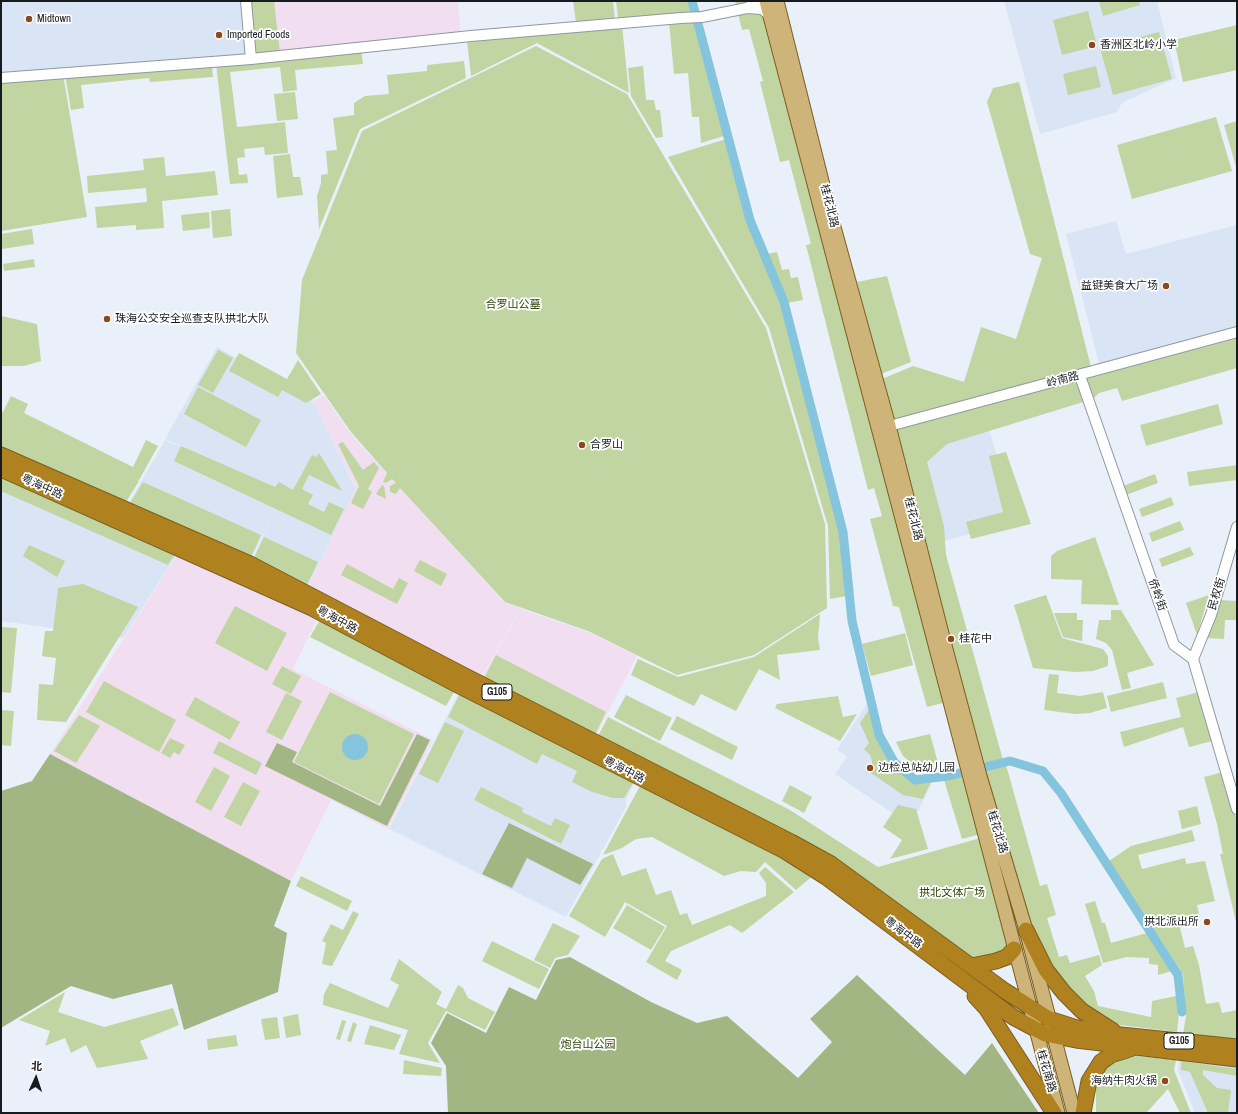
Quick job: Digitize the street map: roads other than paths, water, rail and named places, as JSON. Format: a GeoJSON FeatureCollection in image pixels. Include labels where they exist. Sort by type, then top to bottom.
{"type":"FeatureCollection","features":[{"type":"Feature","properties":{"kind":"highway","name":"粤海中路"},"geometry":{"type":"LineString","coordinates":[[1,455],[250,564],[468,678],[791,842],[831,864],[1005,991],[1049,1019],[1077,1028],[1121,1035],[1237,1047]]}},
{"type":"Feature","properties":{"kind":"highway","name":"粤海中路"},"geometry":{"type":"LineString","coordinates":[[1,469],[312,608],[456,684],[785,851],[826,877],[1013,1017],[1034,1029],[1053,1036],[1134,1048],[1237,1059]]}},
{"type":"Feature","properties":{"kind":"highway"},"geometry":{"type":"LineString","coordinates":[[1026,930],[1046,970],[1064,993],[1082,1011],[1121,1035]]}},
{"type":"Feature","properties":{"kind":"highway"},"geometry":{"type":"LineString","coordinates":[[972,966],[1007,957],[1014,949]]}},
{"type":"Feature","properties":{"kind":"highway"},"geometry":{"type":"LineString","coordinates":[[952,970],[986,1008],[1054,1113]]}},
{"type":"Feature","properties":{"kind":"highway"},"geometry":{"type":"LineString","coordinates":[[1082,1113],[1089,1081],[1101,1062],[1111,1055],[1134,1048]]}},
{"type":"Feature","properties":{"kind":"main road","name":"桂花北路"},"geometry":{"type":"LineString","coordinates":[[766,1],[883,428],[970,761],[1026,930],[1053,1036]]}},
{"type":"Feature","properties":{"kind":"main road","name":"桂花北路"},"geometry":{"type":"LineString","coordinates":[[777,1],[883,428]]}},
{"type":"Feature","properties":{"kind":"main road","name":"桂花北路"},"geometry":{"type":"LineString","coordinates":[[975,777],[1014,949],[1034,1029]]}},
{"type":"Feature","properties":{"kind":"main road","name":"桂花南路"},"geometry":{"type":"LineString","coordinates":[[1034,1029],[1058,1113]]}},
{"type":"Feature","properties":{"kind":"main road","name":"桂花南路"},"geometry":{"type":"LineString","coordinates":[[1053,1036],[1074,1113]]}},
{"type":"Feature","properties":{"kind":"street"},"geometry":{"type":"LineString","coordinates":[[246,1],[251,59]]}},
{"type":"Feature","properties":{"kind":"street"},"geometry":{"type":"LineString","coordinates":[[747,8],[759,1]]}},
{"type":"Feature","properties":{"kind":"street"},"geometry":{"type":"LineString","coordinates":[[1,78],[251,59],[471,36],[702,17],[747,8],[762,9],[770,16]]}},
{"type":"Feature","properties":{"kind":"street","name":"岭南路"},"geometry":{"type":"LineString","coordinates":[[883,428],[1080,376],[1237,332]]}},
{"type":"Feature","properties":{"kind":"street","name":"侨岭街"},"geometry":{"type":"LineString","coordinates":[[1080,376],[1174,645],[1193,659]]}},
{"type":"Feature","properties":{"kind":"street","name":"民权街"},"geometry":{"type":"LineString","coordinates":[[1193,659],[1211,615],[1237,527]]}},
{"type":"Feature","properties":{"kind":"street"},"geometry":{"type":"LineString","coordinates":[[1193,659],[1237,809]]}},
{"type":"Feature","properties":{"kind":"water"},"geometry":{"type":"Polygon","coordinates":[[[355,734],[364,738],[368,747],[364,756],[355,760],[346,756],[342,747],[346,738],[355,734]]]}},
{"type":"Feature","properties":{"kind":"waterway"},"geometry":{"type":"LineString","coordinates":[[692,1],[750,220],[784,302],[843,532],[852,621],[879,735],[894,762],[915,780],[948,776],[1010,761],[1043,771],[1061,793],[1178,975],[1182,1012]]}},
{"type":"Feature","properties":{"kind":"place","name":"Midtown"},"geometry":{"type":"Point","coordinates":[29,19]}},
{"type":"Feature","properties":{"kind":"place","name":"Imported Foods"},"geometry":{"type":"Point","coordinates":[219,35]}},
{"type":"Feature","properties":{"kind":"place","name":"香洲区北岭小学"},"geometry":{"type":"Point","coordinates":[1092,45]}},
{"type":"Feature","properties":{"kind":"place","name":"益键美食大广场"},"geometry":{"type":"Point","coordinates":[1166,286]}},
{"type":"Feature","properties":{"kind":"place","name":"珠海公交安全巡查支队拱北大队"},"geometry":{"type":"Point","coordinates":[107,319]}},
{"type":"Feature","properties":{"kind":"place","name":"合罗山"},"geometry":{"type":"Point","coordinates":[582,445]}},
{"type":"Feature","properties":{"kind":"place","name":"桂花中"},"geometry":{"type":"Point","coordinates":[951,639]}},
{"type":"Feature","properties":{"kind":"place","name":"边检总站幼儿园"},"geometry":{"type":"Point","coordinates":[870,768]}},
{"type":"Feature","properties":{"kind":"place","name":"拱北派出所"},"geometry":{"type":"Point","coordinates":[1207,922]}},
{"type":"Feature","properties":{"kind":"place","name":"海纳牛肉火锅"},"geometry":{"type":"Point","coordinates":[1165,1081]}},
{"type":"Feature","properties":{"kind":"park label","name":"合罗山公墓"},"geometry":{"type":"Point","coordinates":[513,305]}},
{"type":"Feature","properties":{"kind":"park label","name":"拱北文体广场"},"geometry":{"type":"Point","coordinates":[952,893]}},
{"type":"Feature","properties":{"kind":"park label","name":"炮台山公园"},"geometry":{"type":"Point","coordinates":[588,1045]}}]}
